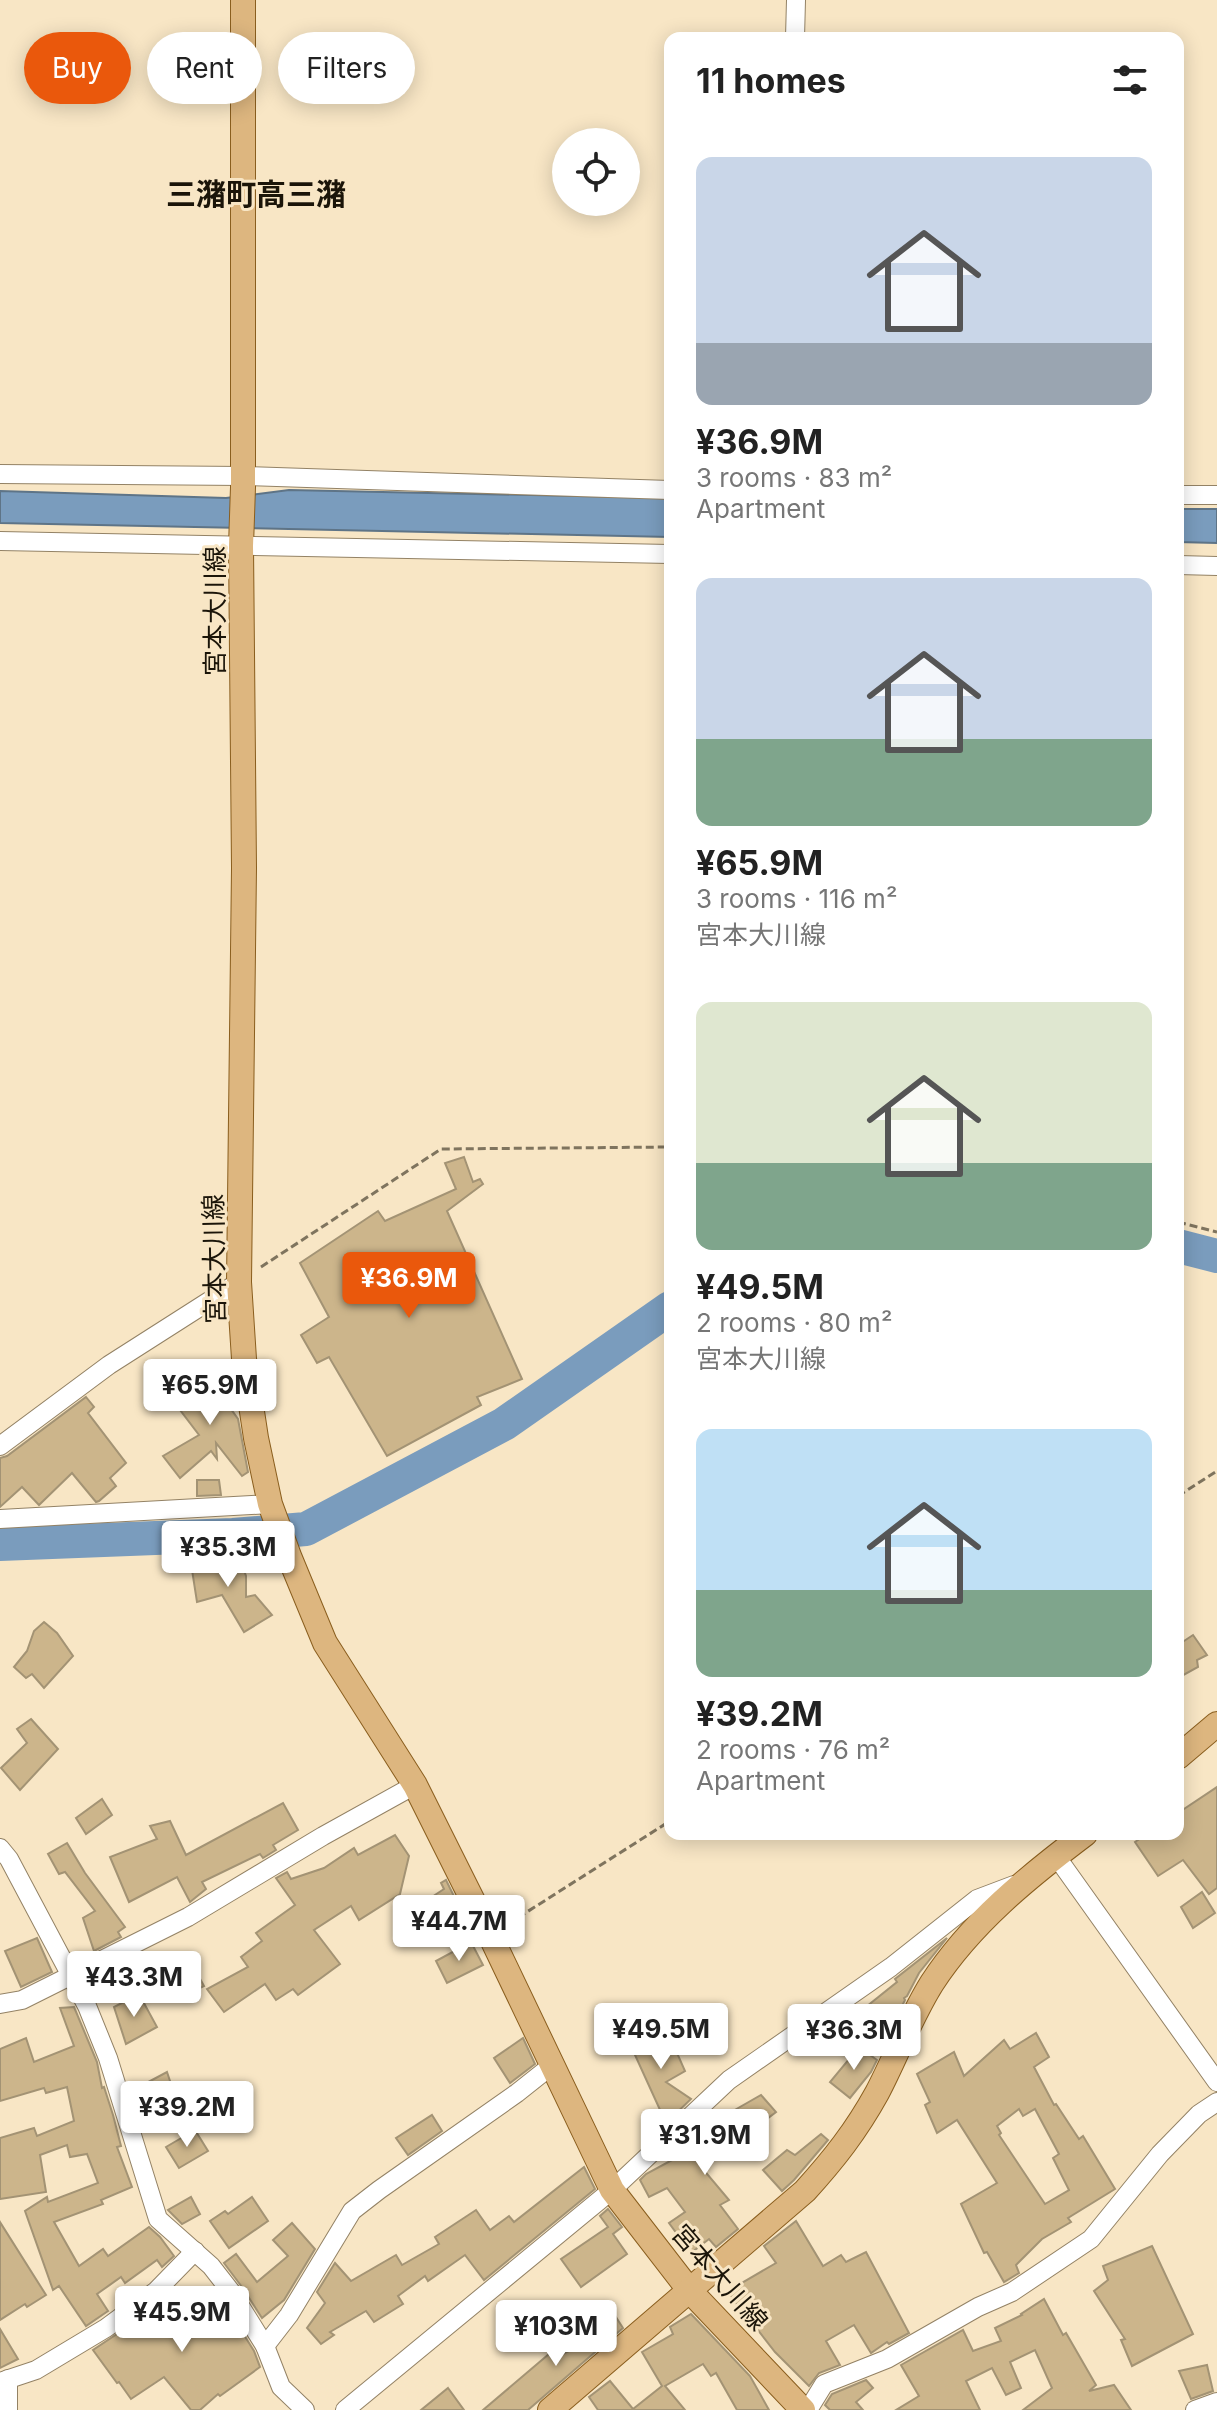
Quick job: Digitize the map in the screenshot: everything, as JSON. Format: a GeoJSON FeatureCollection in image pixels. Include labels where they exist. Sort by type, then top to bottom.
{"type":"FeatureCollection","features":[{"type":"Feature","properties":{"kind":"main road","name":"宮本大川線"},"geometry":{"type":"LineString","coordinates":[[243,0],[241,539],[244,868],[239,1282],[244,1359],[256,1438],[272,1510],[325,1643],[415,1785],[612,2190],[690,2291],[805,2410]]}},
{"type":"Feature","properties":{"kind":"main road"},"geometry":{"type":"LineString","coordinates":[[1184,1752],[1217,1724]]}},
{"type":"Feature","properties":{"kind":"main road"},"geometry":{"type":"LineString","coordinates":[[550,2410],[805,2191],[840,2153],[876,2095],[932,1984],[969,1935],[1024,1881],[1077,1840]]}},
{"type":"Feature","properties":{"kind":"street"},"geometry":{"type":"LineString","coordinates":[[795,32],[796,0]]}},
{"type":"Feature","properties":{"kind":"street"},"geometry":{"type":"LineString","coordinates":[[0,474],[664,490]]}},
{"type":"Feature","properties":{"kind":"street"},"geometry":{"type":"LineString","coordinates":[[1184,495],[1217,495]]}},
{"type":"Feature","properties":{"kind":"street"},"geometry":{"type":"LineString","coordinates":[[0,541],[241,539],[664,554]]}},
{"type":"Feature","properties":{"kind":"street"},"geometry":{"type":"LineString","coordinates":[[1184,565],[1217,566]]}},
{"type":"Feature","properties":{"kind":"street"},"geometry":{"type":"LineString","coordinates":[[0,1446],[109,1365],[239,1282]]}},
{"type":"Feature","properties":{"kind":"street"},"geometry":{"type":"LineString","coordinates":[[0,1519],[272,1510]]}},
{"type":"Feature","properties":{"kind":"street"},"geometry":{"type":"LineString","coordinates":[[0,2004],[22,2000],[188,1917],[415,1785]]}},
{"type":"Feature","properties":{"kind":"street"},"geometry":{"type":"LineString","coordinates":[[0,1848],[9,1859],[87,2006],[108,2058],[158,2219],[211,2266],[232,2293],[265,2346],[281,2387],[305,2410]]}},
{"type":"Feature","properties":{"kind":"street"},"geometry":{"type":"LineString","coordinates":[[1056,1856],[1217,2082]]}},
{"type":"Feature","properties":{"kind":"street"},"geometry":{"type":"LineString","coordinates":[[345,2410],[612,2190],[729,2080],[891,1967],[977,1899],[1024,1881]]}},
{"type":"Feature","properties":{"kind":"street"},"geometry":{"type":"LineString","coordinates":[[265,2346],[289,2315],[352,2211],[551,2066]]}},
{"type":"Feature","properties":{"kind":"street"},"geometry":{"type":"LineString","coordinates":[[805,2410],[824,2384],[887,2359],[978,2307],[1012,2292],[1091,2239],[1160,2154],[1199,2114],[1217,2102]]}},
{"type":"Feature","properties":{"kind":"street"},"geometry":{"type":"LineString","coordinates":[[8,2410],[4,2380],[36,2370],[106,2328],[156,2291],[195,2251]]}},
{"type":"Feature","properties":{"kind":"path"},"geometry":{"type":"LineString","coordinates":[[239,1282],[441,1149],[664,1147]]}},
{"type":"Feature","properties":{"kind":"path"},"geometry":{"type":"LineString","coordinates":[[1184,1224],[1217,1232]]}},
{"type":"Feature","properties":{"kind":"path"},"geometry":{"type":"LineString","coordinates":[[1184,1492],[1217,1471]]}},
{"type":"Feature","properties":{"kind":"path"},"geometry":{"type":"LineString","coordinates":[[490,1935],[664,1825]]}},
{"type":"Feature","properties":{"kind":"water"},"geometry":{"type":"Polygon","coordinates":[[[289,490],[664,498],[664,537],[0,523],[0,491],[226,498],[289,490]]]}},
{"type":"Feature","properties":{"kind":"water"},"geometry":{"type":"Polygon","coordinates":[[[1184,509],[1217,509],[1217,543],[1184,542],[1184,509]]]}},
{"type":"Feature","properties":{"kind":"building"},"geometry":{"type":"Polygon","coordinates":[[[464,1157],[473,1182],[480,1179],[483,1184],[447,1211],[522,1379],[477,1397],[481,1405],[387,1456],[329,1357],[317,1363],[301,1335],[329,1317],[300,1263],[378,1211],[385,1221],[456,1189],[445,1163],[464,1157]]]}},
{"type":"Feature","properties":{"kind":"building"},"geometry":{"type":"Polygon","coordinates":[[[231,1370],[235,1397],[226,1402],[238,1419],[248,1472],[242,1476],[216,1443],[217,1459],[211,1451],[180,1478],[163,1456],[199,1435],[174,1402],[231,1370]]]}},
{"type":"Feature","properties":{"kind":"building"},"geometry":{"type":"Polygon","coordinates":[[[86,1397],[94,1407],[88,1413],[126,1463],[110,1478],[116,1486],[96,1502],[72,1473],[39,1505],[22,1487],[0,1507],[0,1458],[7,1456],[86,1397]]]}},
{"type":"Feature","properties":{"kind":"building"},"geometry":{"type":"Polygon","coordinates":[[[197,1480],[219,1480],[221,1495],[197,1496],[197,1480]]]}},
{"type":"Feature","properties":{"kind":"building"},"geometry":{"type":"Polygon","coordinates":[[[207,1556],[210,1564],[240,1559],[246,1576],[246,1597],[255,1595],[272,1615],[244,1632],[222,1595],[197,1602],[190,1557],[207,1556]]]}},
{"type":"Feature","properties":{"kind":"building"},"geometry":{"type":"Polygon","coordinates":[[[44,1622],[57,1633],[73,1656],[44,1688],[32,1674],[26,1678],[14,1667],[27,1651],[34,1631],[44,1622]]]}},
{"type":"Feature","properties":{"kind":"building"},"geometry":{"type":"Polygon","coordinates":[[[1193,1635],[1207,1655],[1197,1660],[1198,1667],[1184,1675],[1184,1641],[1193,1635]]]}},
{"type":"Feature","properties":{"kind":"building"},"geometry":{"type":"Polygon","coordinates":[[[31,1719],[58,1749],[20,1790],[1,1768],[27,1743],[17,1729],[31,1719]]]}},
{"type":"Feature","properties":{"kind":"building"},"geometry":{"type":"Polygon","coordinates":[[[1217,1787],[1217,1888],[1209,1894],[1183,1860],[1158,1876],[1135,1842],[1184,1840],[1184,1809],[1217,1787]]]}},
{"type":"Feature","properties":{"kind":"building"},"geometry":{"type":"Polygon","coordinates":[[[102,1799],[112,1815],[86,1834],[76,1818],[102,1799]]]}},
{"type":"Feature","properties":{"kind":"building"},"geometry":{"type":"Polygon","coordinates":[[[283,1803],[298,1830],[273,1845],[276,1850],[263,1858],[260,1854],[202,1882],[206,1889],[190,1902],[177,1877],[129,1902],[110,1857],[157,1839],[150,1826],[170,1821],[186,1855],[283,1803]]]}},
{"type":"Feature","properties":{"kind":"building"},"geometry":{"type":"Polygon","coordinates":[[[395,1835],[409,1856],[400,1894],[359,1920],[351,1906],[314,1930],[340,1964],[298,1995],[293,1989],[276,2000],[265,1984],[224,2012],[207,1989],[248,1967],[241,1957],[262,1941],[256,1933],[295,1905],[276,1878],[287,1872],[291,1879],[324,1868],[354,1848],[358,1855],[395,1835]]]}},
{"type":"Feature","properties":{"kind":"building"},"geometry":{"type":"Polygon","coordinates":[[[67,1843],[125,1927],[118,1932],[121,1937],[94,1951],[83,1918],[95,1911],[65,1872],[59,1874],[48,1854],[67,1843]]]}},
{"type":"Feature","properties":{"kind":"building"},"geometry":{"type":"Polygon","coordinates":[[[446,1880],[472,1933],[467,1936],[458,1917],[419,1940],[406,1914],[444,1889],[441,1883],[446,1880]]]}},
{"type":"Feature","properties":{"kind":"building"},"geometry":{"type":"Polygon","coordinates":[[[1202,1892],[1215,1913],[1193,1928],[1181,1907],[1202,1892]]]}},
{"type":"Feature","properties":{"kind":"building"},"geometry":{"type":"Polygon","coordinates":[[[37,1938],[52,1972],[21,1987],[5,1951],[37,1938]]]}},
{"type":"Feature","properties":{"kind":"building"},"geometry":{"type":"Polygon","coordinates":[[[947,1938],[919,1973],[892,2026],[877,2040],[879,2043],[869,2054],[845,2031],[858,2018],[856,2015],[897,1982],[895,1979],[947,1938]]]}},
{"type":"Feature","properties":{"kind":"building"},"geometry":{"type":"Polygon","coordinates":[[[471,1942],[483,1965],[447,1983],[436,1961],[471,1942]]]}},
{"type":"Feature","properties":{"kind":"building"},"geometry":{"type":"Polygon","coordinates":[[[192,1964],[204,1986],[187,1994],[174,1973],[192,1964]]]}},
{"type":"Feature","properties":{"kind":"building"},"geometry":{"type":"Polygon","coordinates":[[[139,1994],[157,2027],[126,2044],[114,2007],[139,1994]]]}},
{"type":"Feature","properties":{"kind":"building"},"geometry":{"type":"Polygon","coordinates":[[[74,2007],[97,2062],[121,2146],[117,2147],[132,2187],[101,2200],[103,2204],[54,2222],[79,2266],[103,2249],[108,2256],[149,2227],[174,2256],[162,2267],[157,2260],[125,2283],[121,2277],[97,2294],[108,2311],[86,2326],[59,2286],[53,2290],[25,2211],[47,2197],[48,2202],[98,2183],[87,2154],[70,2157],[67,2145],[40,2155],[46,2192],[0,2199],[0,2138],[34,2128],[37,2136],[74,2121],[67,2087],[46,2093],[44,2088],[0,2101],[0,2049],[26,2038],[34,2062],[74,2046],[60,2008],[74,2007]]]}},
{"type":"Feature","properties":{"kind":"building"},"geometry":{"type":"Polygon","coordinates":[[[666,2028],[685,2071],[666,2082],[691,2099],[666,2123],[630,2044],[666,2028]]]}},
{"type":"Feature","properties":{"kind":"building"},"geometry":{"type":"Polygon","coordinates":[[[1036,2033],[1049,2057],[1034,2067],[1054,2105],[1079,2139],[1083,2136],[1115,2189],[1068,2218],[1071,2222],[1042,2239],[1016,2265],[1019,2273],[1004,2282],[987,2252],[984,2253],[961,2204],[997,2183],[957,2120],[937,2133],[925,2105],[930,2102],[917,2074],[954,2052],[964,2076],[1004,2040],[1010,2049],[1036,2033]],[[1019,2109],[997,2126],[999,2135],[1045,2204],[1069,2190],[1053,2158],[1059,2154],[1035,2109],[1023,2116],[1019,2109]]]}},
{"type":"Feature","properties":{"kind":"building"},"geometry":{"type":"Polygon","coordinates":[[[523,2038],[535,2064],[510,2083],[494,2058],[523,2038]]]}},
{"type":"Feature","properties":{"kind":"building"},"geometry":{"type":"Polygon","coordinates":[[[859,2047],[877,2060],[850,2098],[830,2082],[859,2047]]]}},
{"type":"Feature","properties":{"kind":"building"},"geometry":{"type":"Polygon","coordinates":[[[167,2072],[178,2105],[149,2115],[137,2088],[167,2072]]]}},
{"type":"Feature","properties":{"kind":"building"},"geometry":{"type":"Polygon","coordinates":[[[761,2095],[776,2112],[741,2139],[742,2142],[702,2168],[729,2200],[720,2205],[738,2229],[716,2247],[709,2239],[691,2253],[669,2223],[685,2212],[667,2188],[649,2197],[640,2180],[687,2152],[684,2146],[726,2115],[761,2095]]]}},
{"type":"Feature","properties":{"kind":"building"},"geometry":{"type":"Polygon","coordinates":[[[432,2115],[442,2131],[408,2155],[396,2138],[432,2115]]]}},
{"type":"Feature","properties":{"kind":"building"},"geometry":{"type":"Polygon","coordinates":[[[195,2130],[208,2151],[179,2168],[166,2147],[195,2130]]]}},
{"type":"Feature","properties":{"kind":"building"},"geometry":{"type":"Polygon","coordinates":[[[821,2134],[828,2140],[782,2191],[763,2170],[787,2150],[795,2155],[821,2134]]]}},
{"type":"Feature","properties":{"kind":"building"},"geometry":{"type":"Polygon","coordinates":[[[584,2167],[595,2189],[484,2280],[465,2255],[428,2281],[425,2276],[398,2296],[403,2304],[374,2322],[366,2311],[330,2332],[334,2335],[321,2344],[307,2328],[325,2303],[317,2292],[335,2263],[351,2281],[396,2255],[402,2265],[439,2244],[435,2237],[476,2210],[490,2230],[509,2216],[514,2222],[584,2167]]]}},
{"type":"Feature","properties":{"kind":"building"},"geometry":{"type":"Polygon","coordinates":[[[191,2197],[200,2214],[182,2224],[168,2210],[191,2197]]]}},
{"type":"Feature","properties":{"kind":"building"},"geometry":{"type":"Polygon","coordinates":[[[252,2197],[268,2221],[229,2248],[210,2221],[225,2211],[228,2214],[252,2197]]]}},
{"type":"Feature","properties":{"kind":"building"},"geometry":{"type":"Polygon","coordinates":[[[608,2209],[622,2227],[613,2234],[627,2254],[581,2287],[561,2259],[608,2227],[600,2216],[608,2209]]]}},
{"type":"Feature","properties":{"kind":"building"},"geometry":{"type":"Polygon","coordinates":[[[796,2221],[823,2266],[841,2255],[846,2262],[866,2252],[909,2333],[871,2353],[854,2325],[826,2341],[840,2365],[819,2373],[809,2386],[748,2321],[728,2291],[776,2263],[764,2246],[796,2221]]]}},
{"type":"Feature","properties":{"kind":"building"},"geometry":{"type":"Polygon","coordinates":[[[0,2222],[46,2295],[0,2320],[0,2222]]]}},
{"type":"Feature","properties":{"kind":"building"},"geometry":{"type":"Polygon","coordinates":[[[292,2223],[315,2249],[284,2300],[262,2318],[224,2263],[236,2254],[257,2282],[288,2256],[273,2240],[292,2223]]]}},
{"type":"Feature","properties":{"kind":"building"},"geometry":{"type":"Polygon","coordinates":[[[1152,2246],[1193,2334],[1132,2366],[1121,2340],[1125,2339],[1094,2291],[1108,2280],[1103,2266],[1152,2246]]]}},
{"type":"Feature","properties":{"kind":"building"},"geometry":{"type":"Polygon","coordinates":[[[172,2292],[194,2319],[222,2300],[254,2351],[260,2367],[220,2396],[218,2394],[200,2410],[191,2410],[164,2377],[131,2399],[93,2350],[126,2328],[130,2335],[160,2314],[155,2306],[172,2292]]]}},
{"type":"Feature","properties":{"kind":"building"},"geometry":{"type":"Polygon","coordinates":[[[1044,2299],[1096,2385],[1089,2391],[1114,2385],[1131,2410],[1023,2410],[1052,2388],[1035,2350],[1010,2362],[1021,2388],[1006,2395],[992,2368],[966,2381],[980,2410],[896,2410],[919,2396],[901,2365],[963,2330],[973,2351],[1001,2341],[995,2328],[1022,2315],[1044,2299]]]}},
{"type":"Feature","properties":{"kind":"building"},"geometry":{"type":"Polygon","coordinates":[[[614,2314],[623,2328],[528,2410],[483,2410],[549,2354],[553,2359],[585,2343],[576,2331],[590,2322],[592,2325],[614,2314]]]}},
{"type":"Feature","properties":{"kind":"building"},"geometry":{"type":"Polygon","coordinates":[[[691,2314],[750,2376],[769,2410],[737,2410],[716,2373],[711,2376],[703,2364],[665,2386],[685,2410],[598,2410],[589,2397],[610,2381],[633,2409],[662,2386],[642,2352],[673,2334],[670,2327],[691,2314]]]}},
{"type":"Feature","properties":{"kind":"building"},"geometry":{"type":"Polygon","coordinates":[[[0,2329],[18,2359],[0,2368],[0,2329]]]}},
{"type":"Feature","properties":{"kind":"building"},"geometry":{"type":"Polygon","coordinates":[[[1207,2365],[1213,2391],[1191,2399],[1179,2371],[1207,2365]]]}},
{"type":"Feature","properties":{"kind":"building"},"geometry":{"type":"Polygon","coordinates":[[[866,2380],[873,2388],[856,2402],[863,2410],[830,2410],[825,2405],[832,2394],[866,2380]]]}},
{"type":"Feature","properties":{"kind":"building"},"geometry":{"type":"Polygon","coordinates":[[[448,2388],[464,2410],[421,2410],[448,2388]]]}},
{"type":"Feature","properties":{"kind":"waterway"},"geometry":{"type":"LineString","coordinates":[[1184,1248],[1217,1256]]}},
{"type":"Feature","properties":{"kind":"waterway"},"geometry":{"type":"LineString","coordinates":[[0,1544],[233,1535],[306,1529],[504,1424],[664,1312]]}},
{"type":"Feature","properties":{"kind":"district","name":"三潴町高三潴"},"geometry":{"type":"Point","coordinates":[256,194]}}]}
